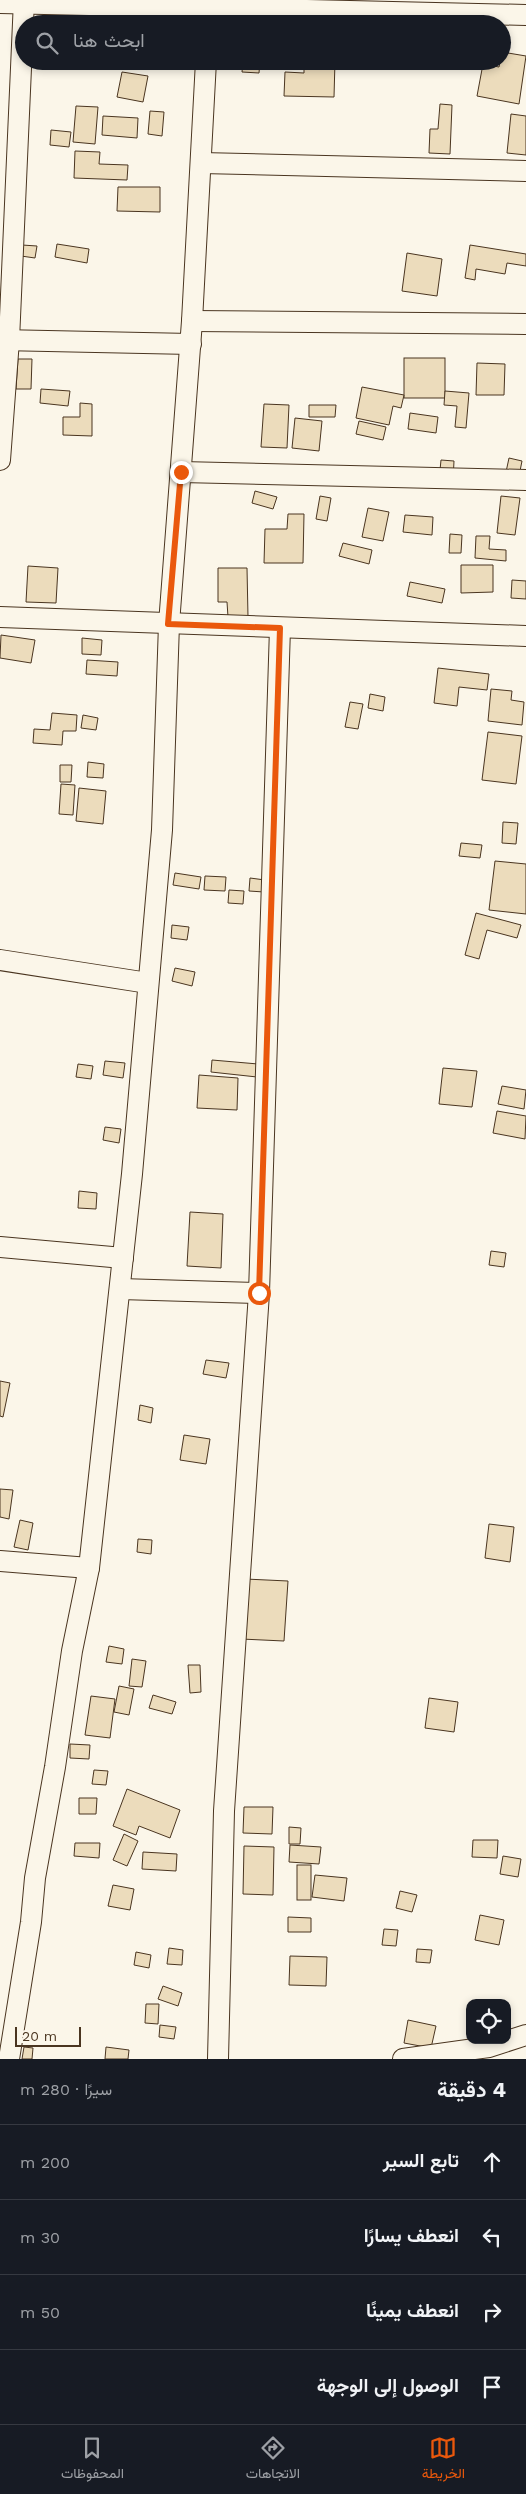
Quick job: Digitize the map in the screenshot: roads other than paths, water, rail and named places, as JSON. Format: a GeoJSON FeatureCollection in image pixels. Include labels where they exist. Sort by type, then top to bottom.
{"type":"FeatureCollection","features":[{"type":"Feature","properties":{"kind":"street"},"geometry":{"type":"LineString","coordinates":[[23,15],[24,2]]}},
{"type":"Feature","properties":{"kind":"street"},"geometry":{"type":"LineString","coordinates":[[0,3],[24,2],[208,10],[526,15]]}},
{"type":"Feature","properties":{"kind":"street"},"geometry":{"type":"LineString","coordinates":[[0,460],[4,340],[20,70]]}},
{"type":"Feature","properties":{"kind":"street"},"geometry":{"type":"LineString","coordinates":[[9,2059],[29,1931],[35,1878],[55,1767],[72,1652],[90,1568],[120,1289],[162,830],[168,624],[191,344],[206,70]]}},
{"type":"Feature","properties":{"kind":"street"},"geometry":{"type":"LineString","coordinates":[[201,163],[526,171]]}},
{"type":"Feature","properties":{"kind":"street"},"geometry":{"type":"LineString","coordinates":[[192,321],[526,324]]}},
{"type":"Feature","properties":{"kind":"street"},"geometry":{"type":"LineString","coordinates":[[4,340],[191,344]]}},
{"type":"Feature","properties":{"kind":"street"},"geometry":{"type":"LineString","coordinates":[[181,472],[526,480]]}},
{"type":"Feature","properties":{"kind":"street"},"geometry":{"type":"LineString","coordinates":[[0,617],[526,636]]}},
{"type":"Feature","properties":{"kind":"street"},"geometry":{"type":"LineString","coordinates":[[218,2059],[224,1811],[259,1293],[280,628]]}},
{"type":"Feature","properties":{"kind":"street"},"geometry":{"type":"LineString","coordinates":[[0,960],[148,983]]}},
{"type":"Feature","properties":{"kind":"street"},"geometry":{"type":"LineString","coordinates":[[0,1247],[123,1258]]}},
{"type":"Feature","properties":{"kind":"street"},"geometry":{"type":"LineString","coordinates":[[120,1289],[259,1293]]}},
{"type":"Feature","properties":{"kind":"street"},"geometry":{"type":"LineString","coordinates":[[0,1561],[90,1568]]}},
{"type":"Feature","properties":{"kind":"street"},"geometry":{"type":"LineString","coordinates":[[403,2059],[489,2047],[526,2035]]}}]}
